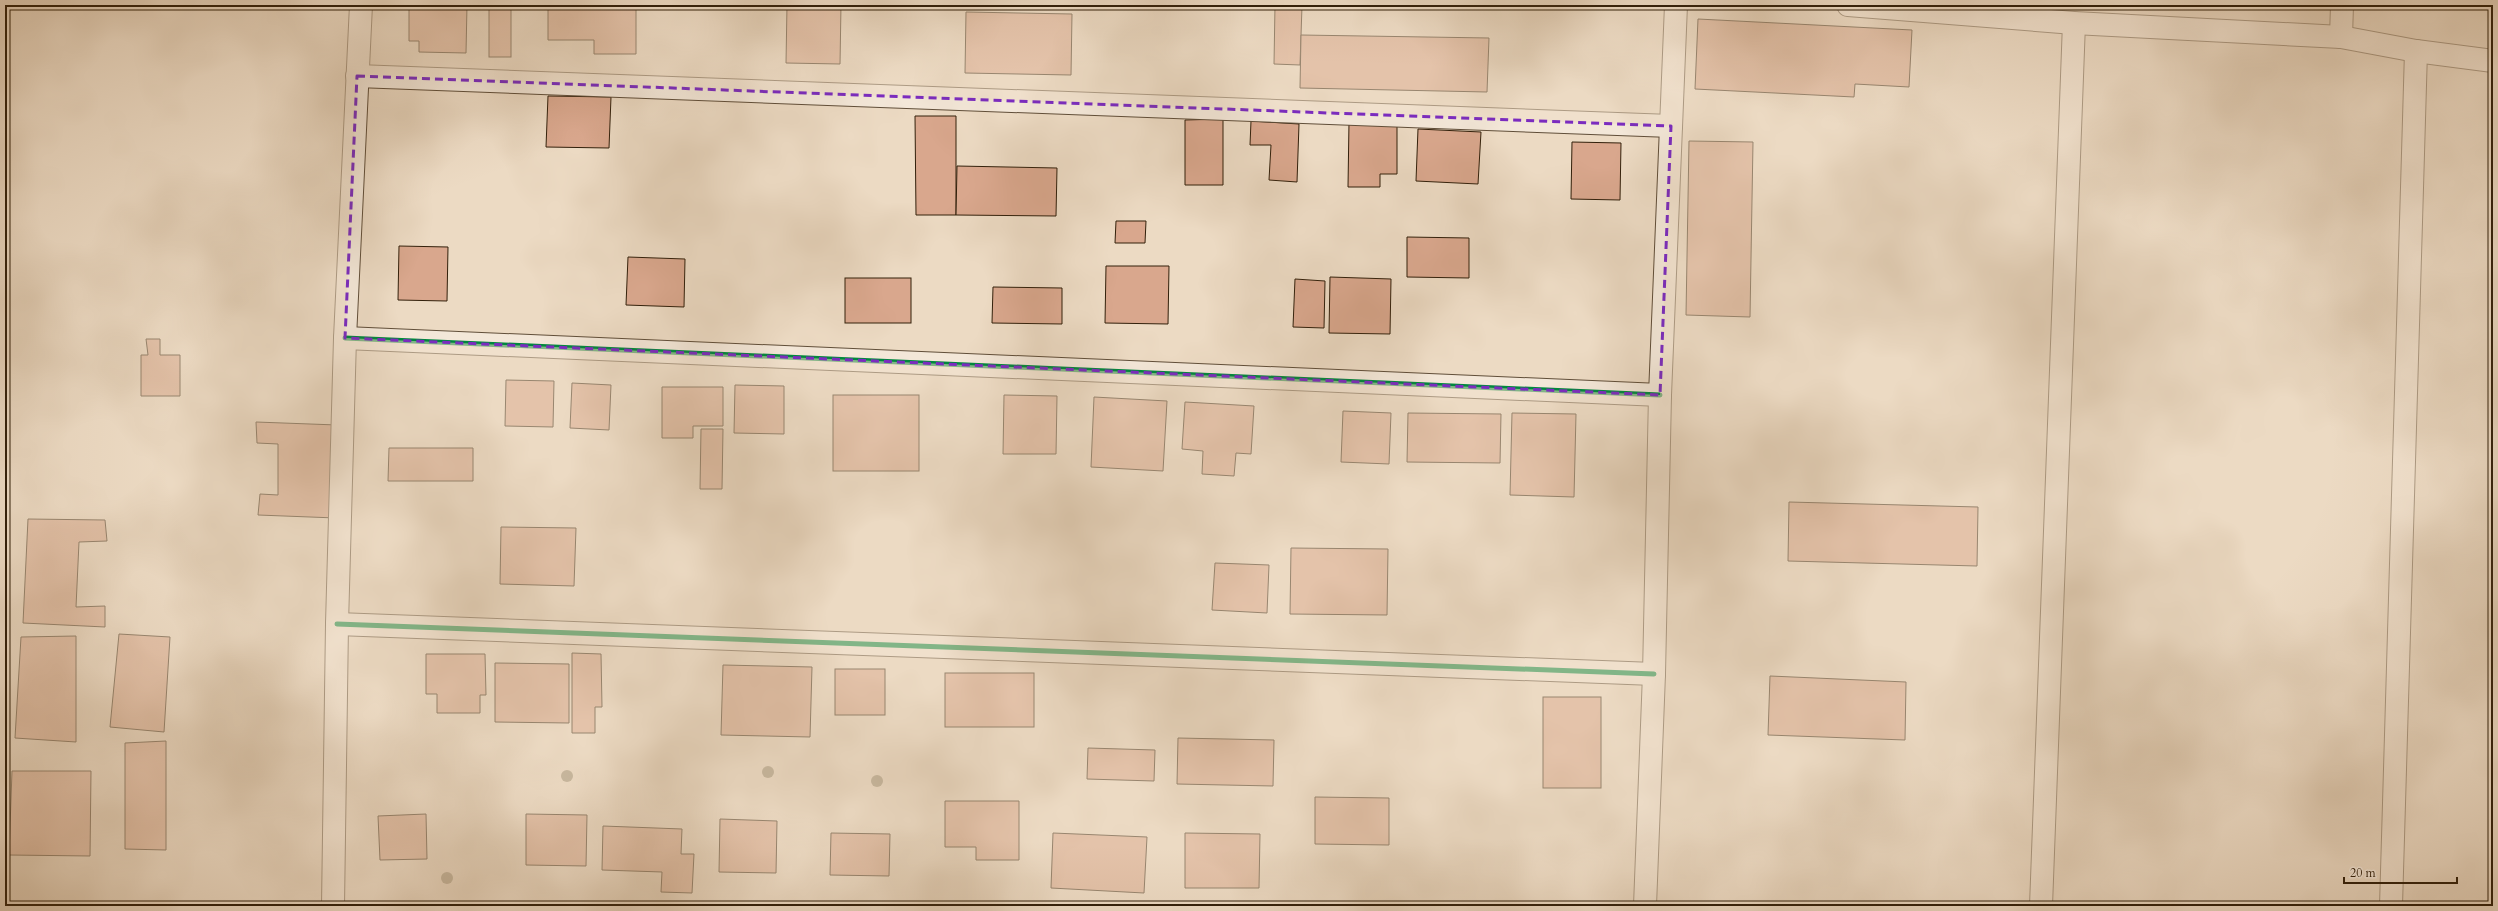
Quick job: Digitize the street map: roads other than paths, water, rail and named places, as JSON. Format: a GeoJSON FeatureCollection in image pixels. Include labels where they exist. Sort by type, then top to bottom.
{"type":"FeatureCollection","features":[{"type":"Feature","properties":{"kind":"street"},"geometry":{"type":"LineString","coordinates":[[333,906],[337,624],[345,338],[360,5]]}},
{"type":"Feature","properties":{"kind":"street"},"geometry":{"type":"LineString","coordinates":[[1645,906],[1654,674],[1660,395],[1676,5]]}},
{"type":"Feature","properties":{"kind":"street"},"geometry":{"type":"LineString","coordinates":[[1848,5],[1955,9],[2074,23],[2341,37],[2416,51],[2493,61]]}},
{"type":"Feature","properties":{"kind":"street"},"geometry":{"type":"LineString","coordinates":[[2341,37],[2342,5]]}},
{"type":"Feature","properties":{"kind":"street"},"geometry":{"type":"LineString","coordinates":[[2041,906],[2074,23]]}},
{"type":"Feature","properties":{"kind":"street"},"geometry":{"type":"LineString","coordinates":[[2391,906],[2416,51]]}},
{"type":"Feature","properties":{"kind":"street"},"geometry":{"type":"LineString","coordinates":[[357,76],[1671,126]]}},
{"type":"Feature","properties":{"kind":"street"},"geometry":{"type":"LineString","coordinates":[[345,338],[1660,395]]}},
{"type":"Feature","properties":{"kind":"street"},"geometry":{"type":"LineString","coordinates":[[337,624],[1654,674]]}}]}
